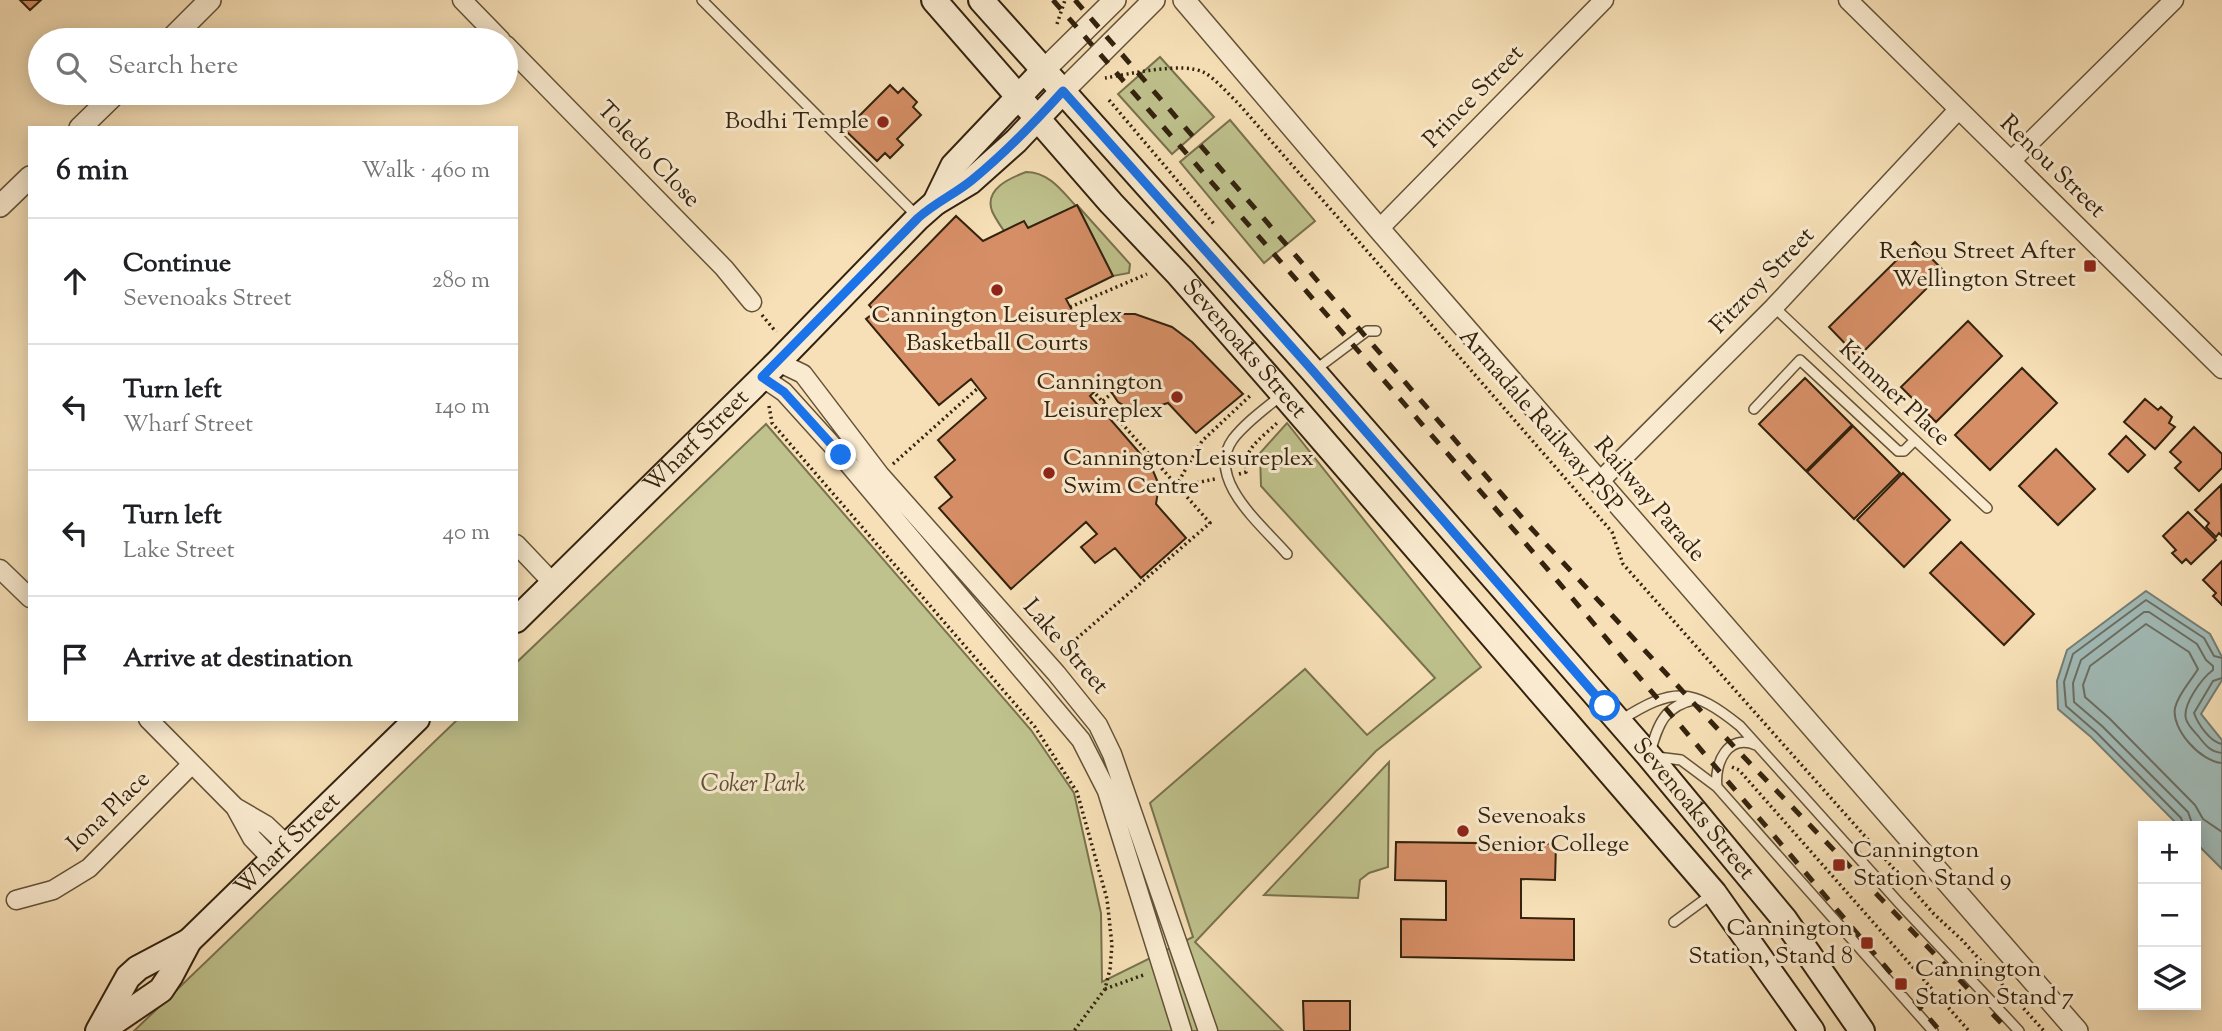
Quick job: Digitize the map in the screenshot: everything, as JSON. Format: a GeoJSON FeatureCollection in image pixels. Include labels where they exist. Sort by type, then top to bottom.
{"type":"FeatureCollection","features":[{"type":"Feature","properties":{"kind":"main road","name":"Sevenoaks Street"},"geometry":{"type":"LineString","coordinates":[[934,0],[1037,120],[1283,394],[1714,893],[1812,1031]]}},
{"type":"Feature","properties":{"kind":"main road","name":"Sevenoaks Street"},"geometry":{"type":"LineString","coordinates":[[981,0],[1313,371],[1649,757],[1785,920],[1862,1031]]}},
{"type":"Feature","properties":{"kind":"main road","name":"Wharf Street"},"geometry":{"type":"LineString","coordinates":[[927,210],[953,166],[1044,70]]}},
{"type":"Feature","properties":{"kind":"main road","name":"Wharf Street"},"geometry":{"type":"LineString","coordinates":[[518,618],[770,370],[927,210],[970,182],[1037,120],[1063,91]]}},
{"type":"Feature","properties":{"kind":"main road","name":"Wharf Street"},"geometry":{"type":"LineString","coordinates":[[99,1031],[128,977],[138,968],[189,941],[415,721]]}},
{"type":"Feature","properties":{"kind":"main road"},"geometry":{"type":"LineString","coordinates":[[1580,737],[1600,731],[1618,721]]}},
{"type":"Feature","properties":{"kind":"main road"},"geometry":{"type":"LineString","coordinates":[[1714,893],[1738,890],[1764,894]]}},
{"type":"Feature","properties":{"kind":"street"},"geometry":{"type":"LineString","coordinates":[[182,28],[210,0]]}},
{"type":"Feature","properties":{"kind":"street"},"geometry":{"type":"LineString","coordinates":[[462,0],[489,28]]}},
{"type":"Feature","properties":{"kind":"street","name":"Wharf Street"},"geometry":{"type":"LineString","coordinates":[[1044,70],[1115,0]]}},
{"type":"Feature","properties":{"kind":"street","name":"Wharf Street"},"geometry":{"type":"LineString","coordinates":[[1063,91],[1154,0]]}},
{"type":"Feature","properties":{"kind":"street","name":"Railway Parade"},"geometry":{"type":"LineString","coordinates":[[1184,0],[1379,229],[2077,1031]]}},
{"type":"Feature","properties":{"kind":"street","name":"Prince Street"},"geometry":{"type":"LineString","coordinates":[[1379,229],[1604,0]]}},
{"type":"Feature","properties":{"kind":"street","name":"Renou Street"},"geometry":{"type":"LineString","coordinates":[[1848,0],[2222,369]]}},
{"type":"Feature","properties":{"kind":"street"},"geometry":{"type":"LineString","coordinates":[[2012,160],[2174,0]]}},
{"type":"Feature","properties":{"kind":"street","name":"Toledo Close"},"geometry":{"type":"LineString","coordinates":[[518,57],[724,268],[752,302]]}},
{"type":"Feature","properties":{"kind":"street"},"geometry":{"type":"LineString","coordinates":[[82,126],[104,105]]}},
{"type":"Feature","properties":{"kind":"street","name":"Fitzroy Street"},"geometry":{"type":"LineString","coordinates":[[1599,482],[1774,307],[1958,110]]}},
{"type":"Feature","properties":{"kind":"street"},"geometry":{"type":"LineString","coordinates":[[0,206],[28,179]]}},
{"type":"Feature","properties":{"kind":"street","name":"Lake Street"},"geometry":{"type":"LineString","coordinates":[[770,370],[784,392],[841,455],[1082,740],[1107,791],[1182,1031]]}},
{"type":"Feature","properties":{"kind":"street","name":"Lake Street"},"geometry":{"type":"LineString","coordinates":[[770,370],[803,374],[880,475],[1056,673],[1098,725],[1112,754],[1208,1031]]}},
{"type":"Feature","properties":{"kind":"street"},"geometry":{"type":"LineString","coordinates":[[518,546],[553,583]]}},
{"type":"Feature","properties":{"kind":"street"},"geometry":{"type":"LineString","coordinates":[[0,569],[28,596]]}},
{"type":"Feature","properties":{"kind":"street"},"geometry":{"type":"LineString","coordinates":[[150,721],[235,807],[252,838],[279,852]]}},
{"type":"Feature","properties":{"kind":"street","name":"Iona Place"},"geometry":{"type":"LineString","coordinates":[[16,900],[53,890],[89,868],[192,764]]}},
{"type":"Feature","properties":{"kind":"lane"},"geometry":{"type":"LineString","coordinates":[[702,0],[927,210]]}},
{"type":"Feature","properties":{"kind":"lane","name":"Kimmer Place"},"geometry":{"type":"LineString","coordinates":[[1774,307],[1987,508]]}},
{"type":"Feature","properties":{"kind":"lane"},"geometry":{"type":"LineString","coordinates":[[1313,371],[1345,351],[1367,331],[1376,331]]}},
{"type":"Feature","properties":{"kind":"lane"},"geometry":{"type":"LineString","coordinates":[[1754,409],[1800,360],[1898,451],[1904,451],[1915,440]]}},
{"type":"Feature","properties":{"kind":"lane"},"geometry":{"type":"LineString","coordinates":[[1283,394],[1233,439],[1225,464],[1232,491],[1287,554]]}},
{"type":"Feature","properties":{"kind":"lane"},"geometry":{"type":"LineString","coordinates":[[1618,721],[1642,706],[1664,697],[1685,695],[1699,699],[1722,712],[1740,726],[1891,895],[2020,1031]]}},
{"type":"Feature","properties":{"kind":"lane"},"geometry":{"type":"LineString","coordinates":[[1699,699],[1687,701],[1666,714],[1659,725],[1649,757],[1681,760],[1717,787],[1933,1031]]}},
{"type":"Feature","properties":{"kind":"lane"},"geometry":{"type":"LineString","coordinates":[[1717,787],[1716,773],[1725,751],[1737,743],[1758,746]]}},
{"type":"Feature","properties":{"kind":"lane"},"geometry":{"type":"LineString","coordinates":[[1674,922],[1714,893]]}},
{"type":"Feature","properties":{"kind":"path"},"geometry":{"type":"LineString","coordinates":[[1057,24],[1065,0]]}},
{"type":"Feature","properties":{"kind":"path","name":"Armadale Railway PSP"},"geometry":{"type":"LineString","coordinates":[[1105,78],[1154,70],[1191,68],[1206,73],[1238,103],[1612,532],[1623,564],[1934,915],[1962,940],[2043,1031]]}},
{"type":"Feature","properties":{"kind":"path"},"geometry":{"type":"LineString","coordinates":[[1109,100],[1214,225]]}},
{"type":"Feature","properties":{"kind":"path"},"geometry":{"type":"LineString","coordinates":[[1070,307],[1147,274]]}},
{"type":"Feature","properties":{"kind":"path"},"geometry":{"type":"LineString","coordinates":[[887,470],[978,388]]}},
{"type":"Feature","properties":{"kind":"path"},"geometry":{"type":"LineString","coordinates":[[1052,659],[1210,523],[1175,487],[1094,392]]}},
{"type":"Feature","properties":{"kind":"path"},"geometry":{"type":"LineString","coordinates":[[1102,401],[1112,393]]}},
{"type":"Feature","properties":{"kind":"path"},"geometry":{"type":"LineString","coordinates":[[1175,487],[1202,441],[1252,394]]}},
{"type":"Feature","properties":{"kind":"path"},"geometry":{"type":"LineString","coordinates":[[769,406],[772,423],[1035,727],[1077,792],[1107,899],[1112,945],[1111,969],[1105,989],[1074,1031]]}},
{"type":"Feature","properties":{"kind":"path"},"geometry":{"type":"LineString","coordinates":[[1719,762],[1739,770],[1969,1031]]}},
{"type":"Feature","properties":{"kind":"green space"},"geometry":{"type":"Polygon","coordinates":[[[1160,57],[1214,117],[1172,154],[1118,94],[1160,57]]]}},
{"type":"Feature","properties":{"kind":"green space"},"geometry":{"type":"Polygon","coordinates":[[[1230,120],[1315,221],[1264,263],[1180,162],[1230,120]]]}},
{"type":"Feature","properties":{"kind":"green space"},"geometry":{"type":"Polygon","coordinates":[[[1026,172],[1048,179],[1076,206],[1028,228],[1004,231],[992,211],[992,196],[1000,186],[1026,172]]]}},
{"type":"Feature","properties":{"kind":"green space"},"geometry":{"type":"Polygon","coordinates":[[[1077,205],[1130,264],[1129,273],[1113,276],[1077,205]]]}},
{"type":"Feature","properties":{"kind":"green space","name":"Coker Park"},"geometry":{"type":"Polygon","coordinates":[[[1287,423],[1481,667],[1376,751],[1195,942],[1283,1031],[134,1031],[456,721],[518,721],[518,661],[766,424],[1031,730],[1074,793],[1101,913],[1102,982],[1193,937],[1150,803],[1305,669],[1367,735],[1435,678],[1261,486],[1260,453],[1287,423]]]}},
{"type":"Feature","properties":{"kind":"green space"},"geometry":{"type":"Polygon","coordinates":[[[1389,762],[1388,867],[1369,873],[1360,880],[1358,898],[1264,895],[1389,762]]]}},
{"type":"Feature","properties":{"kind":"water"},"geometry":{"type":"Polygon","coordinates":[[[2146,591],[2210,634],[2222,657],[2222,680],[2201,714],[2222,740],[2222,869],[2201,848],[2201,821],[2174,821],[2091,737],[2058,709],[2057,681],[2067,650],[2146,591]]]}},
{"type":"Feature","properties":{"kind":"building"},"geometry":{"type":"Polygon","coordinates":[[[20,0],[41,0],[30,10],[20,0]]]}},
{"type":"Feature","properties":{"kind":"building","name":"Bodhi Temple"},"geometry":{"type":"Polygon","coordinates":[[[890,85],[898,93],[903,88],[917,102],[913,107],[921,115],[897,139],[903,145],[890,158],[885,153],[877,161],[845,130],[890,85]]]}},
{"type":"Feature","properties":{"kind":"building","name":"Cannington Leisureplex"},"geometry":{"type":"Polygon","coordinates":[[[1077,205],[1113,276],[1066,299],[1074,314],[1135,314],[1172,327],[1192,342],[1243,394],[1196,433],[1168,403],[1149,409],[1132,410],[1118,402],[1106,384],[1094,392],[1090,396],[1151,466],[1159,485],[1156,504],[1186,538],[1141,578],[1115,548],[1095,563],[1081,547],[1097,534],[1086,522],[1011,589],[939,508],[952,497],[935,477],[955,460],[938,440],[986,398],[971,379],[939,405],[866,319],[875,312],[869,305],[956,216],[983,241],[1024,221],[1028,228],[1077,205]]]}},
{"type":"Feature","properties":{"kind":"building"},"geometry":{"type":"Polygon","coordinates":[[[1915,242],[1944,271],[1858,357],[1829,327],[1915,242]]]}},
{"type":"Feature","properties":{"kind":"building"},"geometry":{"type":"Polygon","coordinates":[[[1968,321],[2002,356],[1936,422],[1901,387],[1968,321]]]}},
{"type":"Feature","properties":{"kind":"building"},"geometry":{"type":"Polygon","coordinates":[[[2022,368],[2057,403],[1990,470],[1955,435],[2022,368]]]}},
{"type":"Feature","properties":{"kind":"building"},"geometry":{"type":"Polygon","coordinates":[[[1805,378],[1852,425],[1806,471],[1759,424],[1805,378]]]}},
{"type":"Feature","properties":{"kind":"building"},"geometry":{"type":"Polygon","coordinates":[[[2145,399],[2158,410],[2161,407],[2172,417],[2169,423],[2175,427],[2155,449],[2124,422],[2145,399]]]}},
{"type":"Feature","properties":{"kind":"building"},"geometry":{"type":"Polygon","coordinates":[[[1853,426],[1900,473],[1854,519],[1807,472],[1853,426]]]}},
{"type":"Feature","properties":{"kind":"building"},"geometry":{"type":"Polygon","coordinates":[[[2194,427],[2222,454],[2222,468],[2199,491],[2175,468],[2181,462],[2170,452],[2194,427]]]}},
{"type":"Feature","properties":{"kind":"building"},"geometry":{"type":"Polygon","coordinates":[[[2126,436],[2145,455],[2128,472],[2109,454],[2126,436]]]}},
{"type":"Feature","properties":{"kind":"building"},"geometry":{"type":"Polygon","coordinates":[[[2056,449],[2095,489],[2058,525],[2019,486],[2056,449]]]}},
{"type":"Feature","properties":{"kind":"building"},"geometry":{"type":"Polygon","coordinates":[[[1903,473],[1950,520],[1904,567],[1857,520],[1903,473]]]}},
{"type":"Feature","properties":{"kind":"building"},"geometry":{"type":"Polygon","coordinates":[[[2221,485],[2222,536],[2219,533],[2216,537],[2206,527],[2209,523],[2195,510],[2221,485]]]}},
{"type":"Feature","properties":{"kind":"building"},"geometry":{"type":"Polygon","coordinates":[[[2188,512],[2216,540],[2191,564],[2186,559],[2182,563],[2172,553],[2176,550],[2163,536],[2188,512]]]}},
{"type":"Feature","properties":{"kind":"building"},"geometry":{"type":"Polygon","coordinates":[[[1961,542],[2034,614],[2004,645],[1930,573],[1961,542]]]}},
{"type":"Feature","properties":{"kind":"building"},"geometry":{"type":"Polygon","coordinates":[[[2222,561],[2222,605],[2213,596],[2216,593],[2203,580],[2222,561]]]}},
{"type":"Feature","properties":{"kind":"building"},"geometry":{"type":"Polygon","coordinates":[[[1396,842],[1556,844],[1555,880],[1521,879],[1521,918],[1574,919],[1574,960],[1401,957],[1401,919],[1446,920],[1446,881],[1395,880],[1396,842]]]}},
{"type":"Feature","properties":{"kind":"building"},"geometry":{"type":"Polygon","coordinates":[[[1303,1001],[1350,1001],[1350,1031],[1304,1031],[1303,1001]]]}},
{"type":"Feature","properties":{"kind":"railway"},"geometry":{"type":"LineString","coordinates":[[1053,0],[1521,538],[1940,1031]]}},
{"type":"Feature","properties":{"kind":"railway"},"geometry":{"type":"LineString","coordinates":[[1075,0],[1531,528],[1740,753],[2009,1031]]}},
{"type":"Feature","properties":{"kind":"place","name":"Bodhi Temple"},"geometry":{"type":"Point","coordinates":[883,122]}},
{"type":"Feature","properties":{"kind":"place","name":"Renou Street After Wellington Street"},"geometry":{"type":"Point","coordinates":[2090,266]}},
{"type":"Feature","properties":{"kind":"place","name":"Cannington Leisureplex Basketball Courts"},"geometry":{"type":"Point","coordinates":[997,290]}},
{"type":"Feature","properties":{"kind":"place","name":"Cannington Leisureplex"},"geometry":{"type":"Point","coordinates":[1177,397]}},
{"type":"Feature","properties":{"kind":"place","name":"Cannington Leisureplex Swim Centre"},"geometry":{"type":"Point","coordinates":[1049,473]}},
{"type":"Feature","properties":{"kind":"place","name":"Sevenoaks Senior College"},"geometry":{"type":"Point","coordinates":[1463,831]}},
{"type":"Feature","properties":{"kind":"place","name":"Cannington Station Stand 9"},"geometry":{"type":"Point","coordinates":[1839,865]}},
{"type":"Feature","properties":{"kind":"place","name":"Cannington Station, Stand 8"},"geometry":{"type":"Point","coordinates":[1867,943]}},
{"type":"Feature","properties":{"kind":"place","name":"Cannington Station Stand 7"},"geometry":{"type":"Point","coordinates":[1901,984]}},
{"type":"Feature","properties":{"kind":"route"},"geometry":{"type":"LineString","coordinates":[[841,455],[784,392],[762,377],[918,218],[935,203],[970,182],[1016,141],[1063,91],[1313,371],[1605,706]]}}]}
